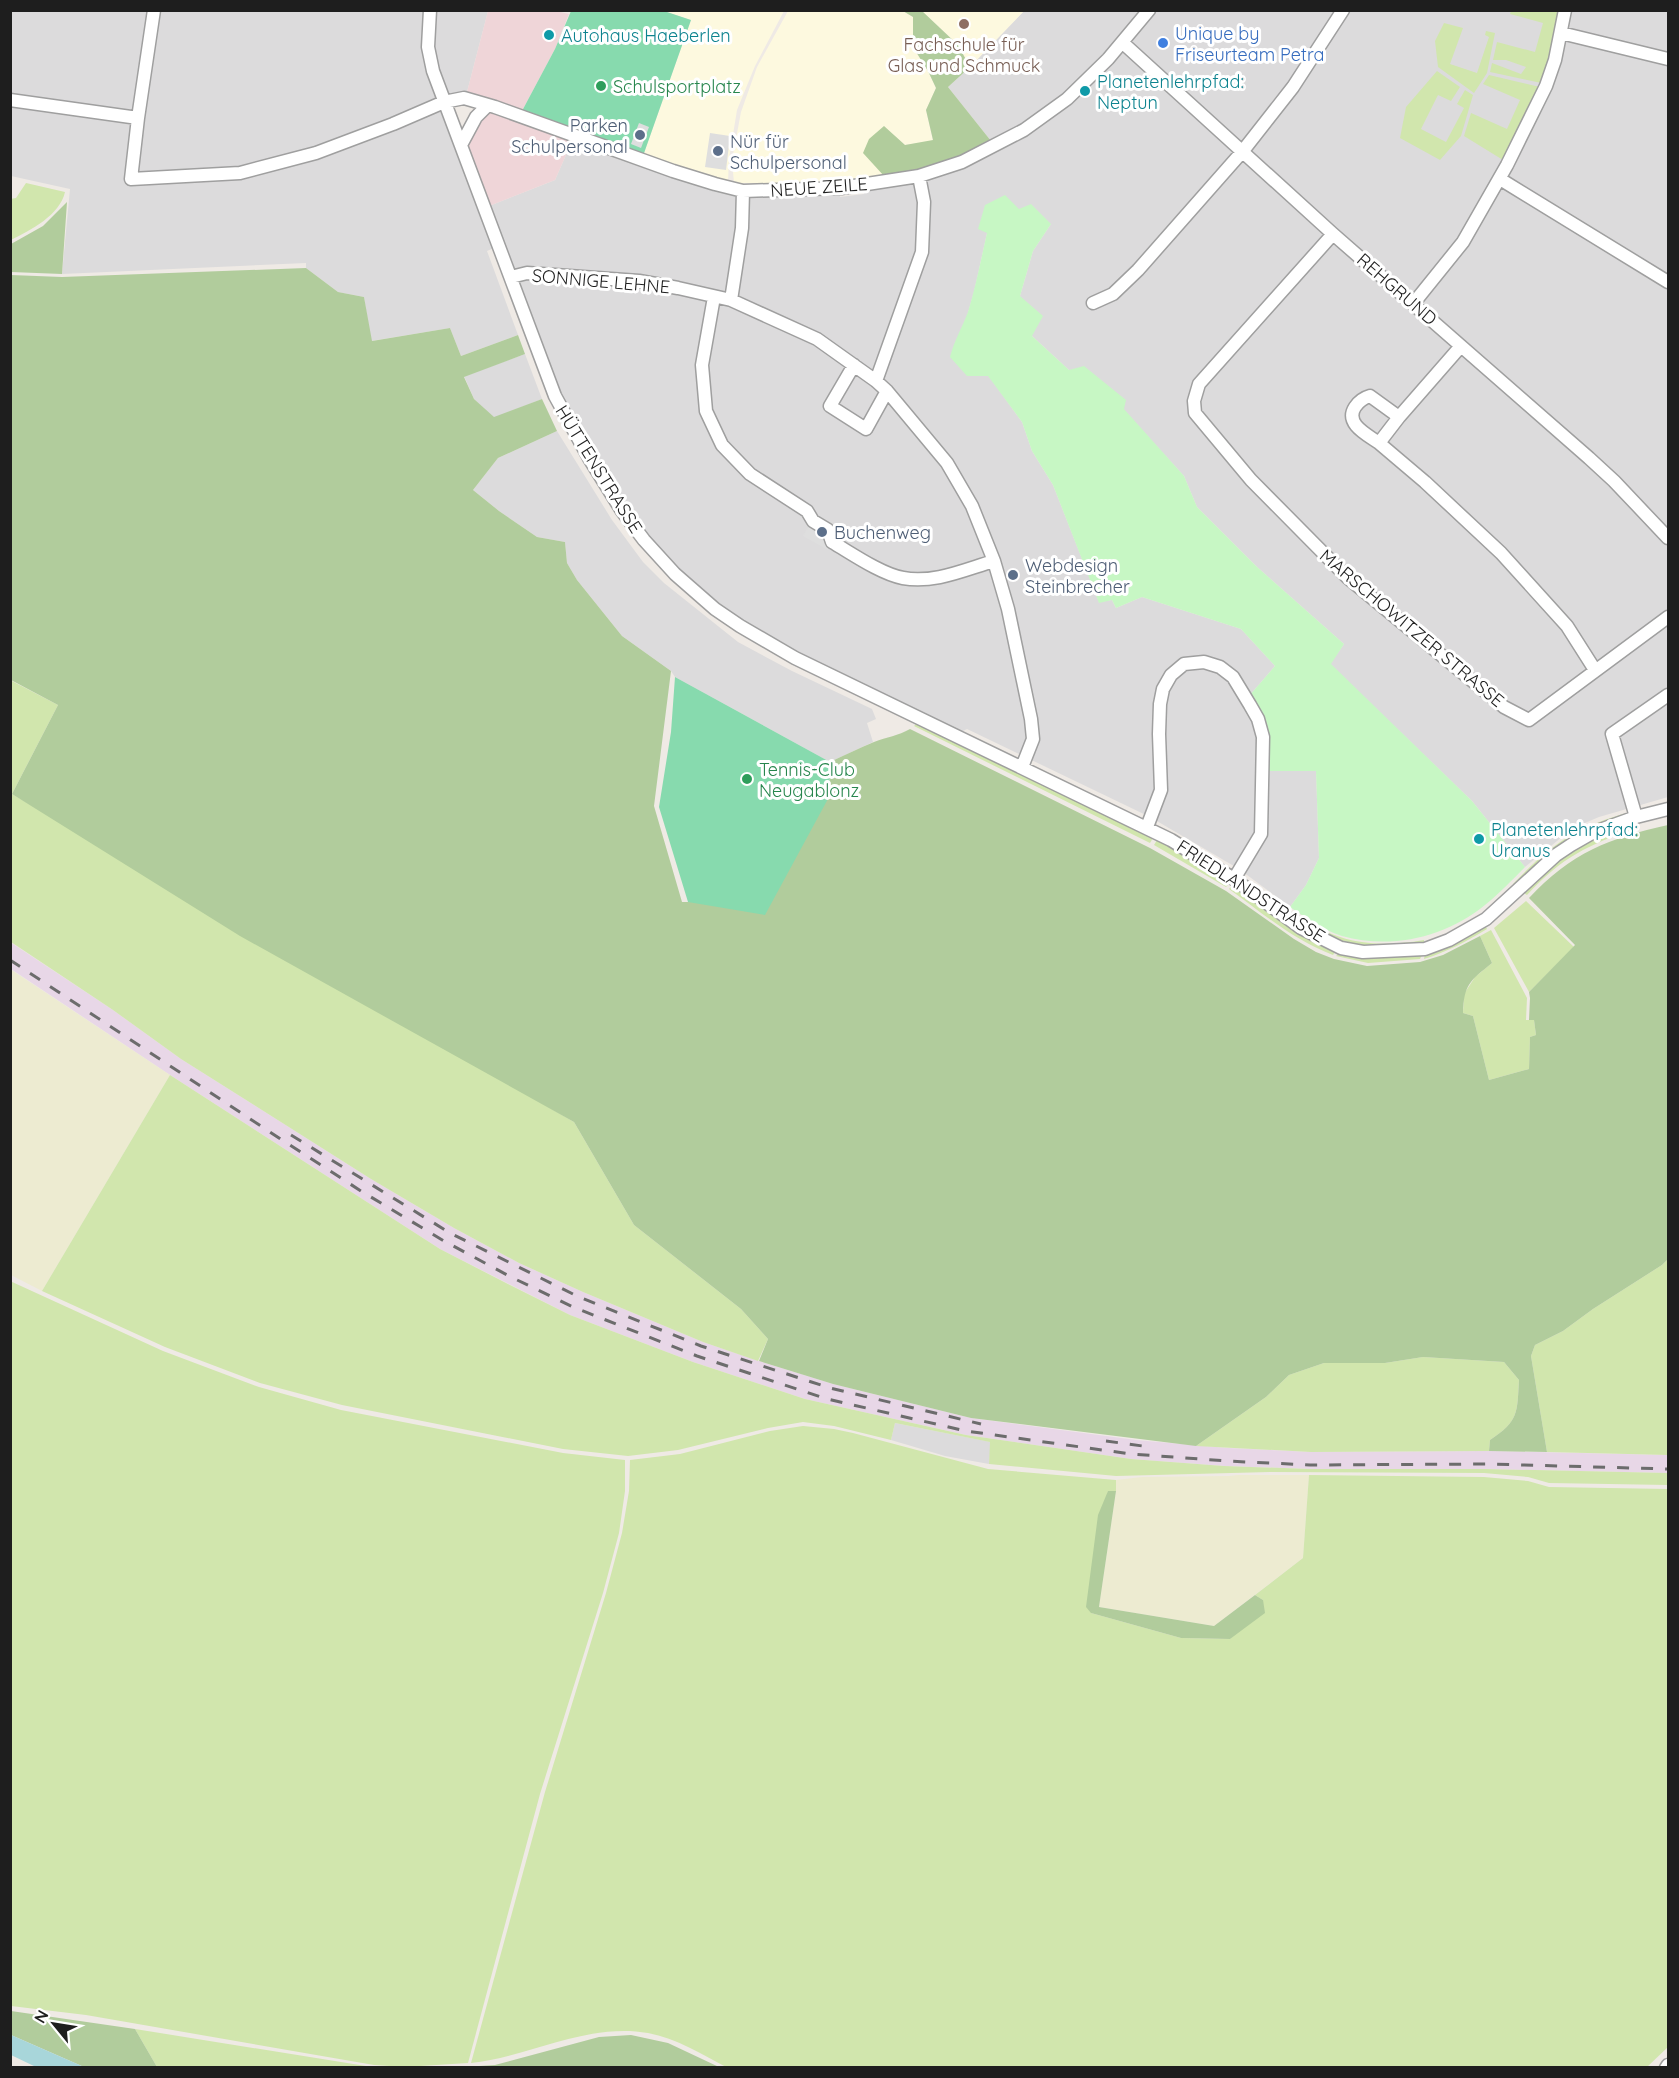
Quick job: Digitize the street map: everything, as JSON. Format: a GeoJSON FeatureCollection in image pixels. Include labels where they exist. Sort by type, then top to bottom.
{"type":"FeatureCollection","features":[{"type":"Feature","properties":{"kind":"street"},"geometry":{"type":"LineString","coordinates":[[154,10],[130,179],[240,173],[316,153],[444,102]]}},
{"type":"Feature","properties":{"kind":"street","name":"HÜTTENSTRASSE"},"geometry":{"type":"LineString","coordinates":[[430,10],[428,47],[433,71],[555,396],[589,458],[622,511],[644,540],[675,574],[715,609],[771,645],[867,694],[1022,767]]}},
{"type":"Feature","properties":{"kind":"street"},"geometry":{"type":"LineString","coordinates":[[1093,303],[1113,294],[1138,270],[1242,152],[1293,87],[1343,10]]}},
{"type":"Feature","properties":{"kind":"street"},"geometry":{"type":"LineString","coordinates":[[1413,304],[1462,242],[1500,179],[1546,86],[1555,60],[1565,10]]}},
{"type":"Feature","properties":{"kind":"street","name":"NEUE ZEILE"},"geometry":{"type":"LineString","coordinates":[[444,102],[464,98],[488,105],[672,171],[743,191],[841,188],[919,176],[963,162],[1024,130],[1067,99],[1123,43],[1146,12]]}},
{"type":"Feature","properties":{"kind":"street"},"geometry":{"type":"LineString","coordinates":[[1561,33],[1668,58]]}},
{"type":"Feature","properties":{"kind":"street","name":"REHGRUND"},"geometry":{"type":"LineString","coordinates":[[1123,43],[1333,234],[1614,481],[1668,538]]}},
{"type":"Feature","properties":{"kind":"street"},"geometry":{"type":"LineString","coordinates":[[10,100],[138,118]]}},
{"type":"Feature","properties":{"kind":"street"},"geometry":{"type":"LineString","coordinates":[[461,145],[476,117],[488,105]]}},
{"type":"Feature","properties":{"kind":"street"},"geometry":{"type":"LineString","coordinates":[[876,381],[922,252],[924,202],[919,176]]}},
{"type":"Feature","properties":{"kind":"street"},"geometry":{"type":"LineString","coordinates":[[1500,179],[1668,282]]}},
{"type":"Feature","properties":{"kind":"street"},"geometry":{"type":"LineString","coordinates":[[731,300],[742,228],[743,191]]}},
{"type":"Feature","properties":{"kind":"street","name":"MARSCHOWITZER STRASSE"},"geometry":{"type":"LineString","coordinates":[[1333,234],[1199,384],[1194,401],[1196,413],[1251,480],[1348,578],[1504,707],[1529,720],[1668,617]]}},
{"type":"Feature","properties":{"kind":"street","name":"SONNIGE LEHNE"},"geometry":{"type":"LineString","coordinates":[[511,277],[527,273],[639,281],[731,300],[817,339],[887,391],[947,463],[972,506],[994,561],[1008,609],[1031,719],[1033,739],[1022,767]]}},
{"type":"Feature","properties":{"kind":"street"},"geometry":{"type":"LineString","coordinates":[[714,297],[702,364],[706,411],[722,445],[750,474],[807,511],[813,521],[828,530],[832,542],[870,564],[902,578],[940,577],[994,561]]}},
{"type":"Feature","properties":{"kind":"street"},"geometry":{"type":"LineString","coordinates":[[1379,443],[1461,346]]}},
{"type":"Feature","properties":{"kind":"street"},"geometry":{"type":"LineString","coordinates":[[854,365],[830,406],[866,429],[887,391]]}},
{"type":"Feature","properties":{"kind":"street"},"geometry":{"type":"LineString","coordinates":[[1399,417],[1370,396],[1362,398],[1353,410],[1352,419],[1356,426],[1425,482],[1508,561],[1567,627],[1594,670]]}},
{"type":"Feature","properties":{"kind":"street"},"geometry":{"type":"LineString","coordinates":[[1147,827],[1161,790],[1159,734],[1163,689],[1171,675],[1184,664],[1204,662],[1220,667],[1233,677],[1258,719],[1263,737],[1261,834],[1234,879]]}},
{"type":"Feature","properties":{"kind":"street"},"geometry":{"type":"LineString","coordinates":[[1635,817],[1612,734],[1668,695]]}},
{"type":"Feature","properties":{"kind":"street","name":"FRIEDLANDSTRASSE"},"geometry":{"type":"LineString","coordinates":[[1022,767],[1147,827],[1187,849],[1234,879],[1301,928],[1341,948],[1363,952],[1425,949],[1449,940],[1486,919],[1519,891],[1541,868],[1571,845],[1592,833],[1635,817],[1668,809]]}},
{"type":"Feature","properties":{"kind":"shaded area"},"geometry":{"type":"Polygon","coordinates":[[[552,10],[569,14],[555,49],[522,111],[467,92],[488,11],[552,10]]]}},
{"type":"Feature","properties":{"kind":"shaded area"},"geometry":{"type":"Polygon","coordinates":[[[10,11],[150,11],[135,114],[11,96],[10,11]]]}},
{"type":"Feature","properties":{"kind":"shaded area"},"geometry":{"type":"Polygon","coordinates":[[[159,11],[425,11],[439,100],[317,148],[239,169],[134,177],[159,11]]]}},
{"type":"Feature","properties":{"kind":"shaded area"},"geometry":{"type":"Polygon","coordinates":[[[434,11],[488,11],[467,92],[449,97],[438,71],[433,48],[434,11]]]}},
{"type":"Feature","properties":{"kind":"shaded area"},"geometry":{"type":"Polygon","coordinates":[[[664,11],[784,11],[755,66],[737,110],[729,159],[728,182],[643,156],[691,20],[664,11]]]}},
{"type":"Feature","properties":{"kind":"shaded area"},"geometry":{"type":"Polygon","coordinates":[[[788,11],[903,11],[913,17],[913,47],[936,88],[926,110],[933,141],[905,145],[884,127],[884,176],[810,183],[734,183],[732,160],[741,112],[757,67],[788,11]]]}},
{"type":"Feature","properties":{"kind":"shaded area"},"geometry":{"type":"Polygon","coordinates":[[[922,11],[1024,11],[970,67],[958,45],[922,11]]]}},
{"type":"Feature","properties":{"kind":"shaded area"},"geometry":{"type":"Polygon","coordinates":[[[1024,11],[1144,11],[1105,54],[1062,95],[1022,125],[991,141],[948,87],[1024,11]]]}},
{"type":"Feature","properties":{"kind":"shaded area"},"geometry":{"type":"Polygon","coordinates":[[[1155,11],[1668,11],[1668,533],[1130,43],[1155,11]]]}},
{"type":"Feature","properties":{"kind":"shaded area"},"geometry":{"type":"Polygon","coordinates":[[[1123,47],[1611,484],[1668,546],[1668,797],[1599,817],[1573,828],[1525,867],[1472,801],[1330,664],[1344,644],[1256,566],[1197,507],[1184,476],[1123,409],[1069,370],[1032,336],[1020,296],[1033,251],[1051,224],[987,233],[967,316],[988,375],[1022,422],[1032,451],[1053,485],[1099,602],[1112,600],[1116,608],[1142,597],[1241,629],[1275,666],[1249,696],[1265,771],[1316,770],[1319,858],[1306,885],[1290,907],[1239,869],[1150,817],[967,729],[959,733],[773,641],[742,621],[678,570],[627,508],[593,457],[560,393],[489,206],[555,180],[573,139],[672,177],[711,189],[840,191],[840,197],[864,194],[865,189],[1028,130],[1123,47]]]}},
{"type":"Feature","properties":{"kind":"shaded area"},"geometry":{"type":"Polygon","coordinates":[[[11,104],[133,121],[126,184],[242,177],[314,160],[441,109],[494,248],[487,251],[518,335],[461,356],[450,328],[371,341],[364,297],[338,292],[306,268],[306,263],[62,274],[70,189],[11,176],[11,104]]]}},
{"type":"Feature","properties":{"kind":"shaded area"},"geometry":{"type":"Polygon","coordinates":[[[490,110],[573,139],[555,180],[489,206],[467,147],[480,120],[490,110]]]}},
{"type":"Feature","properties":{"kind":"shaded area","name":"Parken Schulpersonal"},"geometry":{"type":"Polygon","coordinates":[[[639,123],[649,127],[641,148],[631,144],[639,123]]]}},
{"type":"Feature","properties":{"kind":"shaded area","name":"Nür für Schulpersonal"},"geometry":{"type":"Polygon","coordinates":[[[710,133],[730,136],[726,170],[705,167],[710,133]]]}},
{"type":"Feature","properties":{"kind":"shaded area"},"geometry":{"type":"Polygon","coordinates":[[[525,354],[542,399],[494,418],[474,399],[464,376],[525,354]]]}},
{"type":"Feature","properties":{"kind":"shaded area"},"geometry":{"type":"Polygon","coordinates":[[[557,431],[612,520],[643,562],[664,583],[738,642],[872,709],[876,719],[867,723],[873,742],[830,762],[675,677],[671,671],[622,636],[577,580],[567,563],[565,542],[537,537],[473,490],[498,458],[557,431]]]}},
{"type":"Feature","properties":{"kind":"shaded area","name":"Buchenweg"},"geometry":{"type":"Polygon","coordinates":[[[812,511],[840,528],[828,550],[803,536],[809,526],[808,516],[812,511]]]}},
{"type":"Feature","properties":{"kind":"shaded area"},"geometry":{"type":"Polygon","coordinates":[[[10,942],[113,1010],[181,1059],[371,1179],[454,1228],[519,1263],[583,1292],[703,1342],[759,1361],[833,1384],[971,1418],[1136,1440],[1311,1452],[1489,1451],[1668,1455],[1668,1473],[1485,1469],[1309,1469],[1131,1459],[966,1435],[805,1399],[693,1362],[570,1315],[440,1249],[170,1075],[11,969],[10,942]]]}},
{"type":"Feature","properties":{"kind":"shaded area"},"geometry":{"type":"Polygon","coordinates":[[[10,969],[170,1075],[42,1291],[11,1275],[10,969]]]}},
{"type":"Feature","properties":{"kind":"shaded area"},"geometry":{"type":"Polygon","coordinates":[[[895,1423],[991,1442],[989,1464],[945,1456],[891,1440],[895,1423]]]}},
{"type":"Feature","properties":{"kind":"shaded area"},"geometry":{"type":"Polygon","coordinates":[[[1309,1475],[1303,1558],[1214,1626],[1099,1607],[1116,1480],[1142,1477],[1309,1475]]]}},
{"type":"Feature","properties":{"kind":"green space","name":"Schulsportplatz"},"geometry":{"type":"Polygon","coordinates":[[[571,11],[664,11],[691,20],[643,156],[522,111],[555,49],[571,11]]]}},
{"type":"Feature","properties":{"kind":"green space"},"geometry":{"type":"Polygon","coordinates":[[[903,11],[922,11],[958,45],[970,67],[948,87],[991,141],[960,157],[918,172],[884,176],[863,153],[869,139],[884,126],[905,145],[933,140],[926,110],[936,88],[913,47],[913,17],[903,11]]]}},
{"type":"Feature","properties":{"kind":"green space"},"geometry":{"type":"Polygon","coordinates":[[[1511,11],[1559,11],[1550,58],[1541,83],[1490,72],[1492,63],[1521,74],[1526,67],[1506,60],[1493,60],[1497,42],[1535,52],[1543,23],[1510,14],[1511,11]]]}},
{"type":"Feature","properties":{"kind":"green space"},"geometry":{"type":"Polygon","coordinates":[[[1444,23],[1463,28],[1450,64],[1477,73],[1489,37],[1485,35],[1486,31],[1495,33],[1487,73],[1474,93],[1438,67],[1435,41],[1444,23]]]}},
{"type":"Feature","properties":{"kind":"green space"},"geometry":{"type":"Polygon","coordinates":[[[1437,71],[1460,87],[1451,101],[1438,95],[1421,129],[1446,142],[1464,108],[1457,104],[1465,90],[1473,95],[1461,136],[1440,160],[1400,138],[1406,107],[1437,71]]]}},
{"type":"Feature","properties":{"kind":"green space"},"geometry":{"type":"Polygon","coordinates":[[[1489,75],[1540,87],[1503,160],[1464,136],[1471,113],[1507,129],[1520,100],[1483,84],[1489,75]]]}},
{"type":"Feature","properties":{"kind":"green space"},"geometry":{"type":"Polygon","coordinates":[[[26,183],[65,192],[51,215],[11,240],[10,199],[16,198],[26,183]]]}},
{"type":"Feature","properties":{"kind":"green space"},"geometry":{"type":"Polygon","coordinates":[[[1005,195],[1019,209],[1031,204],[1051,224],[1033,251],[1020,296],[1043,316],[1032,336],[1069,370],[1084,366],[1126,400],[1124,409],[1184,476],[1197,507],[1256,566],[1344,644],[1331,664],[1472,801],[1525,867],[1470,916],[1436,933],[1418,938],[1380,942],[1342,936],[1290,907],[1306,885],[1319,858],[1316,771],[1265,771],[1249,696],[1275,666],[1241,629],[1142,597],[1116,608],[1112,600],[1099,603],[1053,485],[1032,451],[1022,422],[988,376],[967,376],[950,357],[968,312],[987,233],[978,229],[985,205],[1005,195]]]}},
{"type":"Feature","properties":{"kind":"green space"},"geometry":{"type":"Polygon","coordinates":[[[67,202],[62,274],[11,272],[11,244],[43,226],[67,202]]]}},
{"type":"Feature","properties":{"kind":"green space"},"geometry":{"type":"Polygon","coordinates":[[[306,268],[338,292],[364,297],[372,341],[450,328],[461,356],[518,335],[525,354],[464,377],[474,399],[494,417],[542,399],[557,431],[498,458],[473,490],[537,537],[565,542],[567,563],[577,580],[622,636],[671,671],[654,806],[682,902],[688,902],[829,797],[830,762],[868,744],[910,729],[1150,848],[1226,891],[1294,939],[1334,959],[1367,966],[1420,962],[1443,955],[1480,936],[1492,963],[1478,974],[1467,989],[1463,1013],[1473,1016],[1489,1080],[1529,1069],[1530,1037],[1536,1035],[1534,1020],[1529,1020],[1529,992],[1575,945],[1529,898],[1560,869],[1592,849],[1627,836],[1668,825],[1668,1259],[1563,1331],[1535,1345],[1531,1356],[1547,1452],[1489,1451],[1490,1440],[1506,1427],[1517,1408],[1519,1380],[1504,1362],[1423,1357],[1385,1363],[1324,1363],[1289,1375],[1266,1397],[1196,1446],[971,1418],[833,1384],[759,1361],[768,1339],[741,1309],[634,1225],[574,1122],[240,936],[12,794],[58,705],[11,680],[11,275],[62,277],[306,268]]]}},
{"type":"Feature","properties":{"kind":"green space","name":"Tennis-Club Neugablonz"},"geometry":{"type":"Polygon","coordinates":[[[675,677],[830,762],[829,797],[765,915],[688,902],[659,807],[671,732],[675,677]]]}},
{"type":"Feature","properties":{"kind":"green space"},"geometry":{"type":"Polygon","coordinates":[[[10,680],[58,705],[12,794],[574,1122],[634,1225],[741,1309],[768,1339],[758,1361],[703,1342],[583,1292],[519,1263],[454,1228],[371,1179],[181,1059],[113,1010],[11,942],[10,680]]]}},
{"type":"Feature","properties":{"kind":"green space"},"geometry":{"type":"Polygon","coordinates":[[[917,723],[1153,838],[1150,843],[914,726],[917,723]]]}},
{"type":"Feature","properties":{"kind":"green space"},"geometry":{"type":"Polygon","coordinates":[[[1630,812],[1631,814],[1516,887],[1513,884],[1552,848],[1579,831],[1630,812]]]}},
{"type":"Feature","properties":{"kind":"green space"},"geometry":{"type":"Polygon","coordinates":[[[1635,822],[1636,828],[1604,840],[1577,854],[1552,871],[1527,895],[1524,893],[1559,859],[1594,837],[1635,822]]]}},
{"type":"Feature","properties":{"kind":"green space"},"geometry":{"type":"Polygon","coordinates":[[[1157,840],[1230,883],[1226,887],[1154,845],[1157,840]]]}},
{"type":"Feature","properties":{"kind":"green space"},"geometry":{"type":"Polygon","coordinates":[[[1233,884],[1336,951],[1333,955],[1292,934],[1229,889],[1233,884]]]}},
{"type":"Feature","properties":{"kind":"green space"},"geometry":{"type":"Polygon","coordinates":[[[1256,886],[1296,915],[1333,935],[1374,943],[1424,940],[1424,944],[1371,947],[1349,945],[1334,940],[1292,916],[1255,888],[1256,886]]]}},
{"type":"Feature","properties":{"kind":"green space"},"geometry":{"type":"Polygon","coordinates":[[[1526,901],[1574,947],[1529,992],[1494,928],[1526,901]]]}},
{"type":"Feature","properties":{"kind":"green space"},"geometry":{"type":"Polygon","coordinates":[[[1486,927],[1487,929],[1464,942],[1424,959],[1425,954],[1486,927]]]}},
{"type":"Feature","properties":{"kind":"green space"},"geometry":{"type":"Polygon","coordinates":[[[1491,930],[1527,998],[1526,1020],[1534,1020],[1536,1035],[1530,1037],[1529,1069],[1489,1080],[1473,1016],[1463,1013],[1464,994],[1475,977],[1492,963],[1480,936],[1491,930]]]}},
{"type":"Feature","properties":{"kind":"green space"},"geometry":{"type":"Polygon","coordinates":[[[1340,952],[1381,957],[1422,955],[1420,959],[1368,963],[1336,956],[1340,952]]]}},
{"type":"Feature","properties":{"kind":"green space"},"geometry":{"type":"Polygon","coordinates":[[[170,1075],[440,1249],[508,1284],[570,1315],[693,1362],[805,1399],[966,1435],[1131,1459],[1309,1469],[1485,1469],[1668,1473],[1668,1485],[1549,1483],[1528,1477],[1484,1473],[1270,1472],[1116,1476],[989,1464],[990,1442],[895,1423],[891,1440],[834,1426],[803,1422],[678,1450],[628,1456],[563,1449],[342,1405],[260,1383],[165,1347],[42,1291],[170,1075]]]}},
{"type":"Feature","properties":{"kind":"green space"},"geometry":{"type":"Polygon","coordinates":[[[1668,1259],[1668,1455],[1547,1452],[1531,1356],[1535,1345],[1563,1331],[1668,1259]]]}},
{"type":"Feature","properties":{"kind":"green space"},"geometry":{"type":"Polygon","coordinates":[[[10,1281],[163,1351],[259,1387],[341,1410],[563,1453],[625,1460],[625,1491],[619,1533],[603,1593],[540,1794],[468,2063],[405,2067],[374,2065],[86,2015],[11,2006],[10,1281]]]}},
{"type":"Feature","properties":{"kind":"green space"},"geometry":{"type":"Polygon","coordinates":[[[1423,1357],[1504,1362],[1519,1380],[1515,1415],[1506,1427],[1490,1440],[1489,1451],[1311,1452],[1196,1446],[1266,1397],[1289,1375],[1324,1363],[1385,1363],[1423,1357]]]}},
{"type":"Feature","properties":{"kind":"green space"},"geometry":{"type":"Polygon","coordinates":[[[803,1426],[853,1433],[988,1469],[1116,1480],[1116,1491],[1108,1491],[1091,1613],[1181,1638],[1230,1639],[1263,1600],[1255,1595],[1303,1558],[1309,1475],[1484,1477],[1528,1481],[1549,1487],[1668,1489],[1668,2047],[1647,2067],[728,2068],[658,2035],[626,2031],[581,2036],[493,2060],[471,2063],[545,1792],[622,1533],[629,1491],[630,1460],[680,1454],[770,1431],[803,1426]]]}},
{"type":"Feature","properties":{"kind":"green space"},"geometry":{"type":"Polygon","coordinates":[[[1108,1491],[1116,1491],[1099,1607],[1214,1626],[1255,1595],[1263,1600],[1265,1613],[1230,1639],[1181,1638],[1091,1613],[1086,1607],[1098,1515],[1108,1491]]]}},
{"type":"Feature","properties":{"kind":"green space"},"geometry":{"type":"Polygon","coordinates":[[[11,2011],[135,2029],[157,2067],[84,2067],[11,2035],[11,2011]]]}},
{"type":"Feature","properties":{"kind":"green space"},"geometry":{"type":"Polygon","coordinates":[[[135,2029],[372,2067],[157,2067],[135,2029]]]}},
{"type":"Feature","properties":{"kind":"green space"},"geometry":{"type":"Polygon","coordinates":[[[631,2035],[668,2043],[719,2067],[463,2067],[495,2065],[599,2037],[631,2035]]]}},
{"type":"Feature","properties":{"kind":"water"},"geometry":{"type":"Polygon","coordinates":[[[11,2035],[84,2067],[36,2067],[11,2055],[11,2035]]]}},
{"type":"Feature","properties":{"kind":"railway"},"geometry":{"type":"LineString","coordinates":[[10,960],[279,1138],[444,1241],[573,1307],[697,1356],[827,1399],[966,1431],[1131,1454],[1310,1465],[1487,1464],[1668,1469]]}},
{"type":"Feature","properties":{"kind":"railway"},"geometry":{"type":"LineString","coordinates":[[291,1135],[450,1233],[579,1297],[701,1346],[830,1388],[981,1424]]}},
{"type":"Feature","properties":{"kind":"railway"},"geometry":{"type":"LineString","coordinates":[[1106,1441],[1150,1447]]}},
{"type":"Feature","properties":{"kind":"place","name":"Fachschule für Glas und Schmuck"},"geometry":{"type":"Point","coordinates":[964,24]}},
{"type":"Feature","properties":{"kind":"place","name":"Autohaus Haeberlen"},"geometry":{"type":"Point","coordinates":[549,35]}},
{"type":"Feature","properties":{"kind":"place","name":"Unique by Friseurteam Petra"},"geometry":{"type":"Point","coordinates":[1163,43]}},
{"type":"Feature","properties":{"kind":"place","name":"Schulsportplatz"},"geometry":{"type":"Point","coordinates":[601,86]}},
{"type":"Feature","properties":{"kind":"place","name":"Planetenlehrpfad: Neptun"},"geometry":{"type":"Point","coordinates":[1085,91]}},
{"type":"Feature","properties":{"kind":"place","name":"Parken Schulpersonal"},"geometry":{"type":"Point","coordinates":[640,135]}},
{"type":"Feature","properties":{"kind":"place","name":"Nür für Schulpersonal"},"geometry":{"type":"Point","coordinates":[718,151]}},
{"type":"Feature","properties":{"kind":"place","name":"Buchenweg"},"geometry":{"type":"Point","coordinates":[822,532]}},
{"type":"Feature","properties":{"kind":"place","name":"Webdesign Steinbrecher"},"geometry":{"type":"Point","coordinates":[1013,575]}},
{"type":"Feature","properties":{"kind":"place","name":"Tennis-Club Neugablonz"},"geometry":{"type":"Point","coordinates":[747,779]}},
{"type":"Feature","properties":{"kind":"place","name":"Planetenlehrpfad: Uranus"},"geometry":{"type":"Point","coordinates":[1479,839]}}]}
